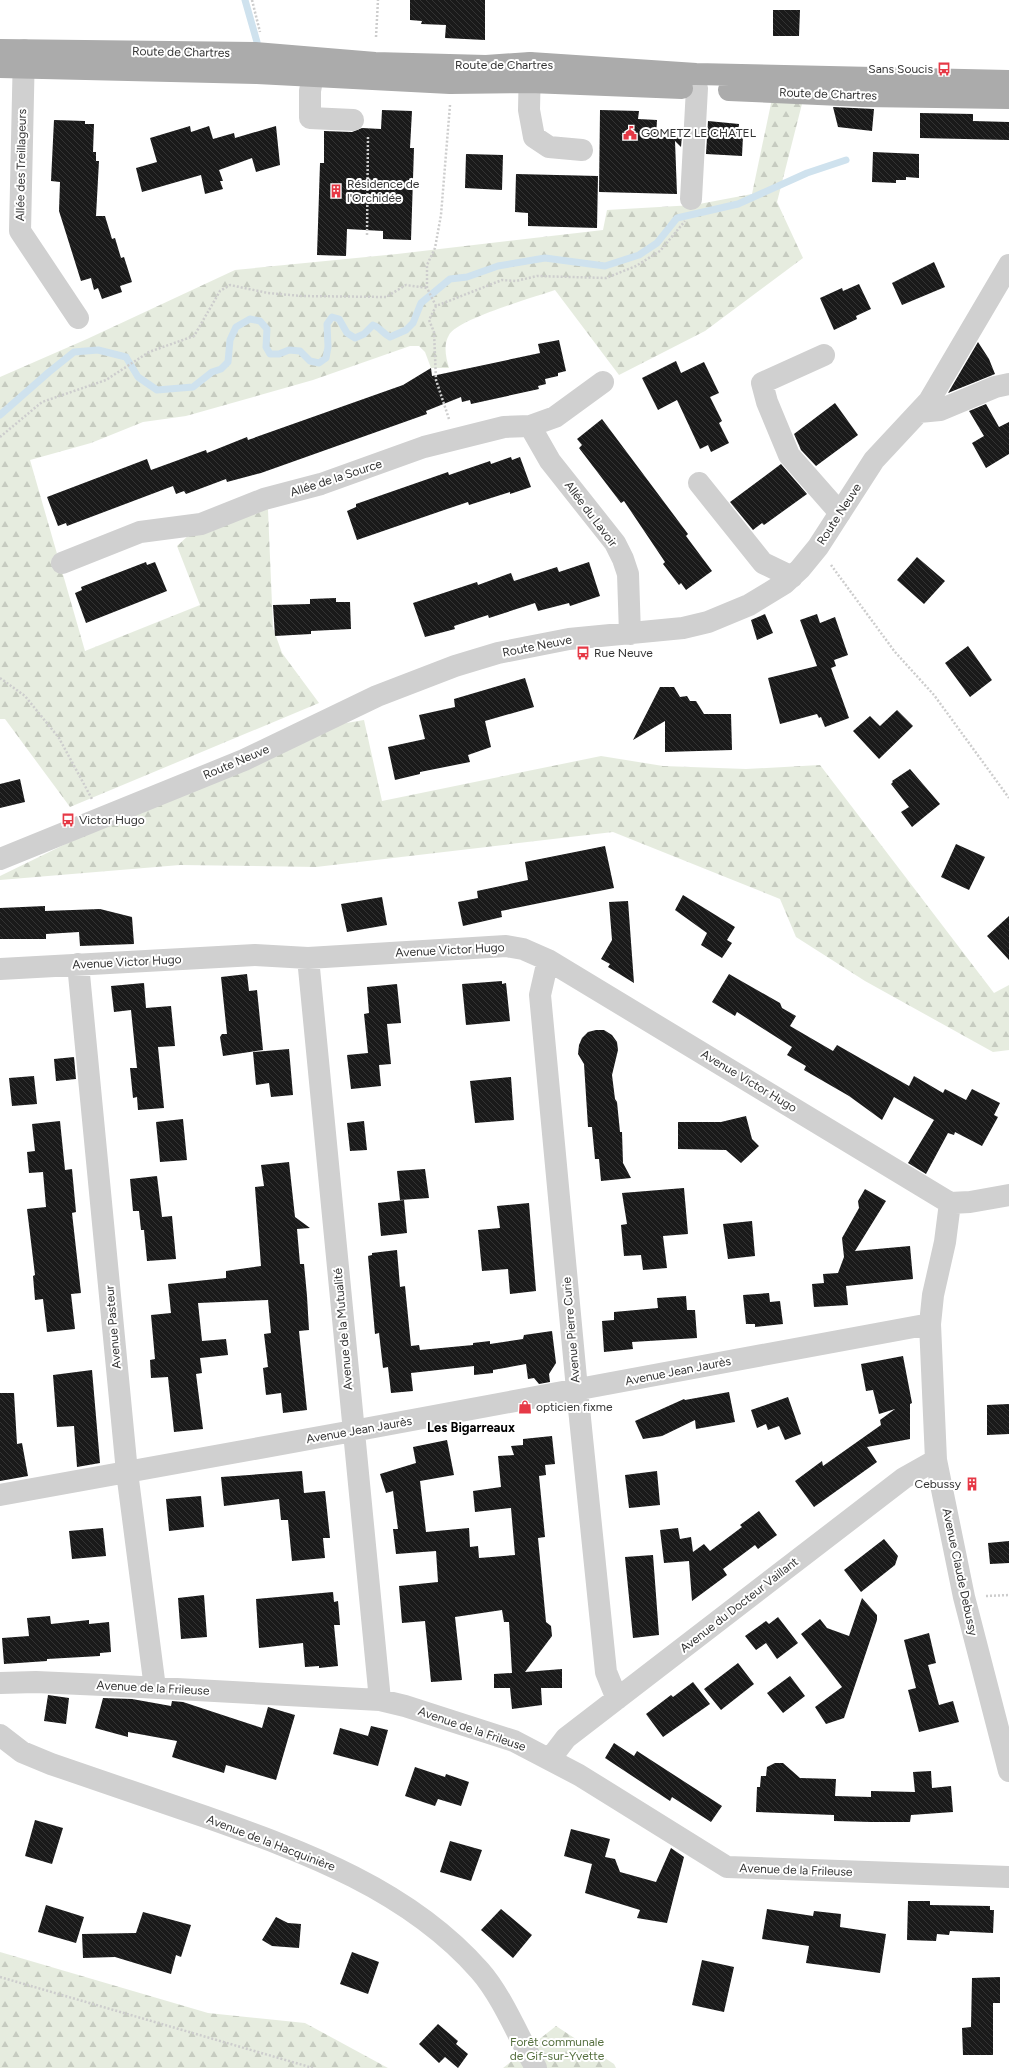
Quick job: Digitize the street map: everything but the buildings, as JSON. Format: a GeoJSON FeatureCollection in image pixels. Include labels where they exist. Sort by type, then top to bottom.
{"type":"FeatureCollection","features":[{"type":"Feature","properties":{"kind":"main road","name":"Route de Chartres"},"geometry":{"type":"LineString","coordinates":[[0,50],[24,59],[315,68],[486,66],[530,72],[697,88],[863,96],[1009,98]]}},
{"type":"Feature","properties":{"kind":"main road","name":"Route de Chartres"},"geometry":{"type":"LineString","coordinates":[[0,66],[24,59],[264,54],[315,68]]}},
{"type":"Feature","properties":{"kind":"main road","name":"Route de Chartres"},"geometry":{"type":"LineString","coordinates":[[530,72],[1009,81]]}},
{"type":"Feature","properties":{"kind":"street","name":"Allée des Treillageurs"},"geometry":{"type":"LineString","coordinates":[[24,59],[20,231],[78,318]]}},
{"type":"Feature","properties":{"kind":"street"},"geometry":{"type":"LineString","coordinates":[[315,68],[310,91],[310,118],[360,125]]}},
{"type":"Feature","properties":{"kind":"street"},"geometry":{"type":"LineString","coordinates":[[530,72],[529,110],[534,137],[549,147],[582,150]]}},
{"type":"Feature","properties":{"kind":"street"},"geometry":{"type":"LineString","coordinates":[[692,199],[697,88]]}},
{"type":"Feature","properties":{"kind":"street","name":"Route Neuve"},"geometry":{"type":"LineString","coordinates":[[0,859],[244,760],[377,696],[423,678],[498,653],[536,645],[569,639],[683,628],[708,622],[749,605],[785,583],[818,547],[874,460],[897,433],[929,401],[1009,265]]}},
{"type":"Feature","properties":{"kind":"street"},"geometry":{"type":"LineString","coordinates":[[824,355],[762,383],[767,402],[789,455],[840,513]]}},
{"type":"Feature","properties":{"kind":"street","name":"Allée de la Source"},"geometry":{"type":"LineString","coordinates":[[62,563],[140,532],[201,524],[264,499],[321,484],[424,447],[455,438],[504,427],[530,426],[555,417],[603,382]]}},
{"type":"Feature","properties":{"kind":"street"},"geometry":{"type":"LineString","coordinates":[[919,412],[940,410],[995,387],[1009,384]]}},
{"type":"Feature","properties":{"kind":"street","name":"Allée du Lavoir"},"geometry":{"type":"LineString","coordinates":[[530,426],[550,461],[615,543],[623,559],[628,574],[630,634]]}},
{"type":"Feature","properties":{"kind":"street"},"geometry":{"type":"LineString","coordinates":[[699,483],[763,564],[792,577]]}},
{"type":"Feature","properties":{"kind":"street","name":"Avenue Victor Hugo"},"geometry":{"type":"LineString","coordinates":[[0,969],[255,955],[308,958],[506,946],[523,949],[548,960],[950,1202]]}},
{"type":"Feature","properties":{"kind":"street","name":"Avenue de la Mutualité"},"geometry":{"type":"LineString","coordinates":[[308,958],[380,1700]]}},
{"type":"Feature","properties":{"kind":"street","name":"Avenue Pierre Curie"},"geometry":{"type":"LineString","coordinates":[[548,960],[540,994],[577,1389],[606,1672],[617,1699]]}},
{"type":"Feature","properties":{"kind":"street","name":"Avenue Pasteur"},"geometry":{"type":"LineString","coordinates":[[78,964],[127,1472],[155,1688]]}},
{"type":"Feature","properties":{"kind":"street"},"geometry":{"type":"LineString","coordinates":[[950,1202],[970,1202],[1009,1195]]}},
{"type":"Feature","properties":{"kind":"street","name":"Avenue Claude Debussy"},"geometry":{"type":"LineString","coordinates":[[950,1202],[945,1242],[933,1295],[930,1324],[936,1460],[964,1597],[999,1696],[1009,1771]]}},
{"type":"Feature","properties":{"kind":"street","name":"Avenue Jean Jaurès"},"geometry":{"type":"LineString","coordinates":[[0,1495],[353,1432],[930,1324]]}},
{"type":"Feature","properties":{"kind":"street","name":"Avenue du Docteur Vaillant"},"geometry":{"type":"LineString","coordinates":[[550,1759],[566,1738],[904,1478],[936,1460]]}},
{"type":"Feature","properties":{"kind":"street","name":"Avenue de la Frileuse"},"geometry":{"type":"LineString","coordinates":[[0,1683],[36,1682],[380,1700],[405,1706],[514,1741],[579,1775],[727,1867],[1009,1876]]}},
{"type":"Feature","properties":{"kind":"street","name":"Avenue de la Hacquinière"},"geometry":{"type":"LineString","coordinates":[[0,1735],[22,1752],[51,1764],[263,1837],[325,1862],[396,1900],[444,1934],[481,1972],[508,2015],[536,2068]]}},
{"type":"Feature","properties":{"kind":"path"},"geometry":{"type":"LineString","coordinates":[[252,0],[264,54]]}},
{"type":"Feature","properties":{"kind":"path"},"geometry":{"type":"LineString","coordinates":[[376,37],[378,0]]}},
{"type":"Feature","properties":{"kind":"path"},"geometry":{"type":"LineString","coordinates":[[436,306],[427,288],[427,265],[435,248],[441,215],[450,104]]}},
{"type":"Feature","properties":{"kind":"path"},"geometry":{"type":"LineString","coordinates":[[360,125],[367,235]]}},
{"type":"Feature","properties":{"kind":"path"},"geometry":{"type":"LineString","coordinates":[[455,438],[436,380],[434,332],[429,320],[436,306],[502,280],[516,281],[537,276],[606,278],[636,266],[660,251],[684,224],[692,199]]}},
{"type":"Feature","properties":{"kind":"path"},"geometry":{"type":"LineString","coordinates":[[0,437],[42,402],[106,380],[149,352],[194,336],[220,291],[230,285],[268,293],[301,296],[386,297],[406,285],[427,288]]}},
{"type":"Feature","properties":{"kind":"path"},"geometry":{"type":"LineString","coordinates":[[818,547],[895,652],[934,696],[1009,798]]}},
{"type":"Feature","properties":{"kind":"path"},"geometry":{"type":"LineString","coordinates":[[0,678],[25,696],[59,738],[86,788]]}},
{"type":"Feature","properties":{"kind":"path"},"geometry":{"type":"LineString","coordinates":[[0,1977],[313,2068]]}},
{"type":"Feature","properties":{"kind":"green space"},"geometry":{"type":"Polygon","coordinates":[[[773,94],[804,96],[777,202],[803,258],[705,331],[619,375],[555,290],[481,316],[466,322],[455,329],[449,335],[446,343],[446,356],[449,368],[431,368],[425,352],[419,346],[410,346],[313,380],[186,416],[143,422],[91,443],[30,460],[85,651],[200,605],[177,546],[201,524],[264,499],[268,510],[273,628],[282,653],[319,703],[70,807],[5,719],[0,719],[0,377],[87,339],[235,270],[397,254],[603,230],[607,210],[694,205],[752,194],[773,94]]]}},
{"type":"Feature","properties":{"kind":"green space"},"geometry":{"type":"Polygon","coordinates":[[[364,720],[382,801],[601,756],[663,766],[746,769],[820,765],[994,993],[1009,985],[1009,1050],[993,1052],[865,981],[796,937],[780,899],[613,832],[316,867],[180,865],[0,880],[0,876],[125,815],[329,726],[364,720]]]}},
{"type":"Feature","properties":{"kind":"green space"},"geometry":{"type":"Polygon","coordinates":[[[0,1952],[208,2013],[305,2023],[388,2068],[0,2068],[0,1952]]]}},
{"type":"Feature","properties":{"kind":"green space","name":"Forêt communale de Gif-sur-Yvette"},"geometry":{"type":"Polygon","coordinates":[[[556,2026],[614,2064],[616,2068],[503,2068],[556,2026]]]}},
{"type":"Feature","properties":{"kind":"waterway"},"geometry":{"type":"LineString","coordinates":[[245,0],[257,42]]}},
{"type":"Feature","properties":{"kind":"waterway"},"geometry":{"type":"LineString","coordinates":[[0,415],[74,352],[98,350],[126,357],[138,377],[157,390],[193,387],[212,372],[221,369],[228,362],[230,340],[236,327],[250,319],[260,321],[267,329],[266,347],[270,354],[279,354],[289,350],[300,351],[310,361],[319,363],[326,358],[328,347],[327,324],[332,317],[339,319],[347,333],[355,338],[364,334],[373,325],[390,337],[406,330],[413,323],[421,303],[450,279],[467,277],[498,266],[545,258],[605,266],[639,255],[657,243],[677,218],[738,204],[807,173],[846,160]]}},
{"type":"Feature","properties":{"kind":"place","name":"Sans Soucis"},"geometry":{"type":"Point","coordinates":[944,69]}},
{"type":"Feature","properties":{"kind":"place","name":"GOMETZ LE CHATEL"},"geometry":{"type":"Point","coordinates":[630,133]}},
{"type":"Feature","properties":{"kind":"place","name":"Résidence de l'Orchidée"},"geometry":{"type":"Point","coordinates":[336,191]}},
{"type":"Feature","properties":{"kind":"place","name":"Rue Neuve"},"geometry":{"type":"Point","coordinates":[583,653]}},
{"type":"Feature","properties":{"kind":"place","name":"Victor Hugo"},"geometry":{"type":"Point","coordinates":[68,820]}},
{"type":"Feature","properties":{"kind":"place","name":"opticien fixme"},"geometry":{"type":"Point","coordinates":[525,1407]}},
{"type":"Feature","properties":{"kind":"place","name":"Cebussy"},"geometry":{"type":"Point","coordinates":[972,1484]}},
{"type":"Feature","properties":{"kind":"district","name":"Les Bigarreaux"},"geometry":{"type":"Point","coordinates":[471,1427]}}]}
